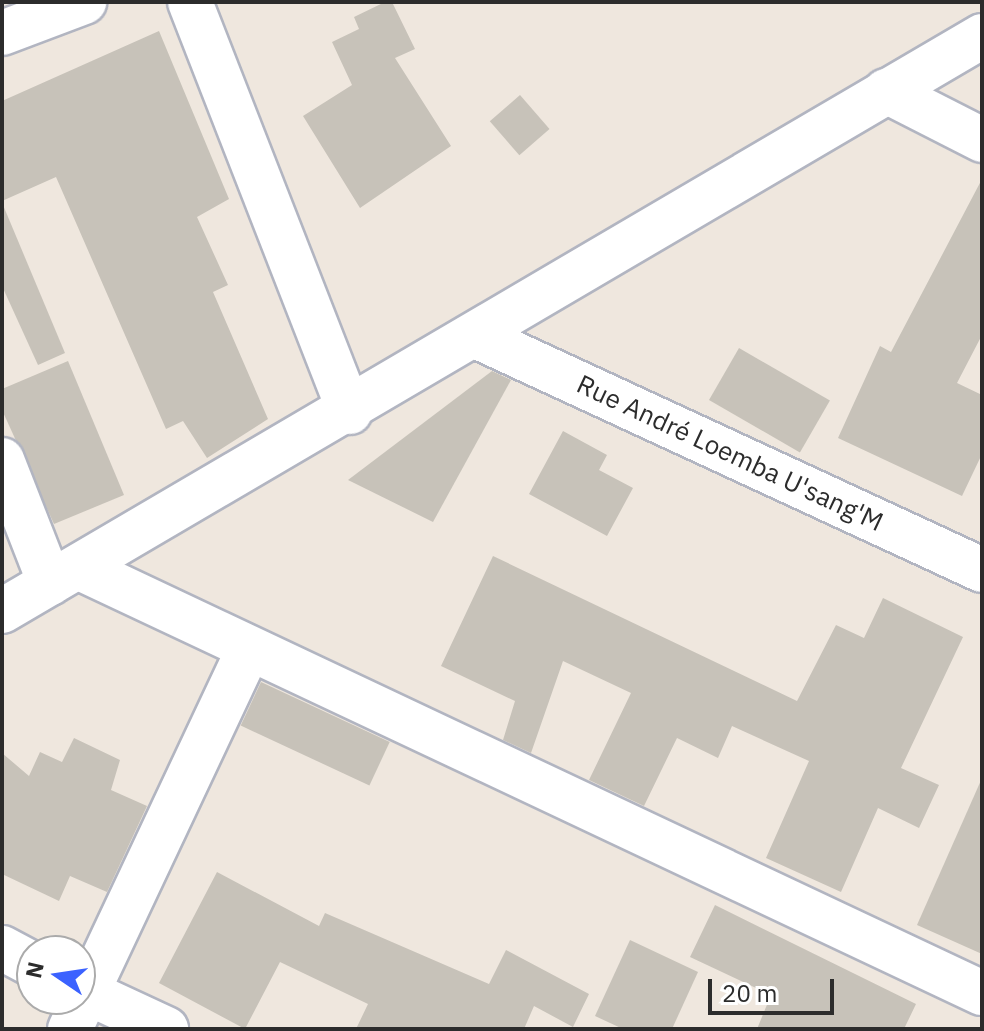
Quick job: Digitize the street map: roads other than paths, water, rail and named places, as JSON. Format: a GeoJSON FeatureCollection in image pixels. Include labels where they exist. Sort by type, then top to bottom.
{"type":"FeatureCollection","features":[{"type":"Feature","properties":{"kind":"street"},"geometry":{"type":"LineString","coordinates":[[2,33],[84,2]]}},
{"type":"Feature","properties":{"kind":"street"},"geometry":{"type":"LineString","coordinates":[[190,2],[350,412]]}},
{"type":"Feature","properties":{"kind":"street"},"geometry":{"type":"LineString","coordinates":[[2,611],[478,337],[982,36]]}},
{"type":"Feature","properties":{"kind":"street"},"geometry":{"type":"LineString","coordinates":[[886,91],[982,140]]}},
{"type":"Feature","properties":{"kind":"street","name":"Rue André Loemba U'sang'M"},"geometry":{"type":"LineString","coordinates":[[478,337],[982,570]]}},
{"type":"Feature","properties":{"kind":"street"},"geometry":{"type":"LineString","coordinates":[[2,460],[65,576],[248,650],[982,993]]}},
{"type":"Feature","properties":{"kind":"street"},"geometry":{"type":"LineString","coordinates":[[96,967],[248,650]]}},
{"type":"Feature","properties":{"kind":"street"},"geometry":{"type":"LineString","coordinates":[[96,1008],[166,1029]]}}]}
